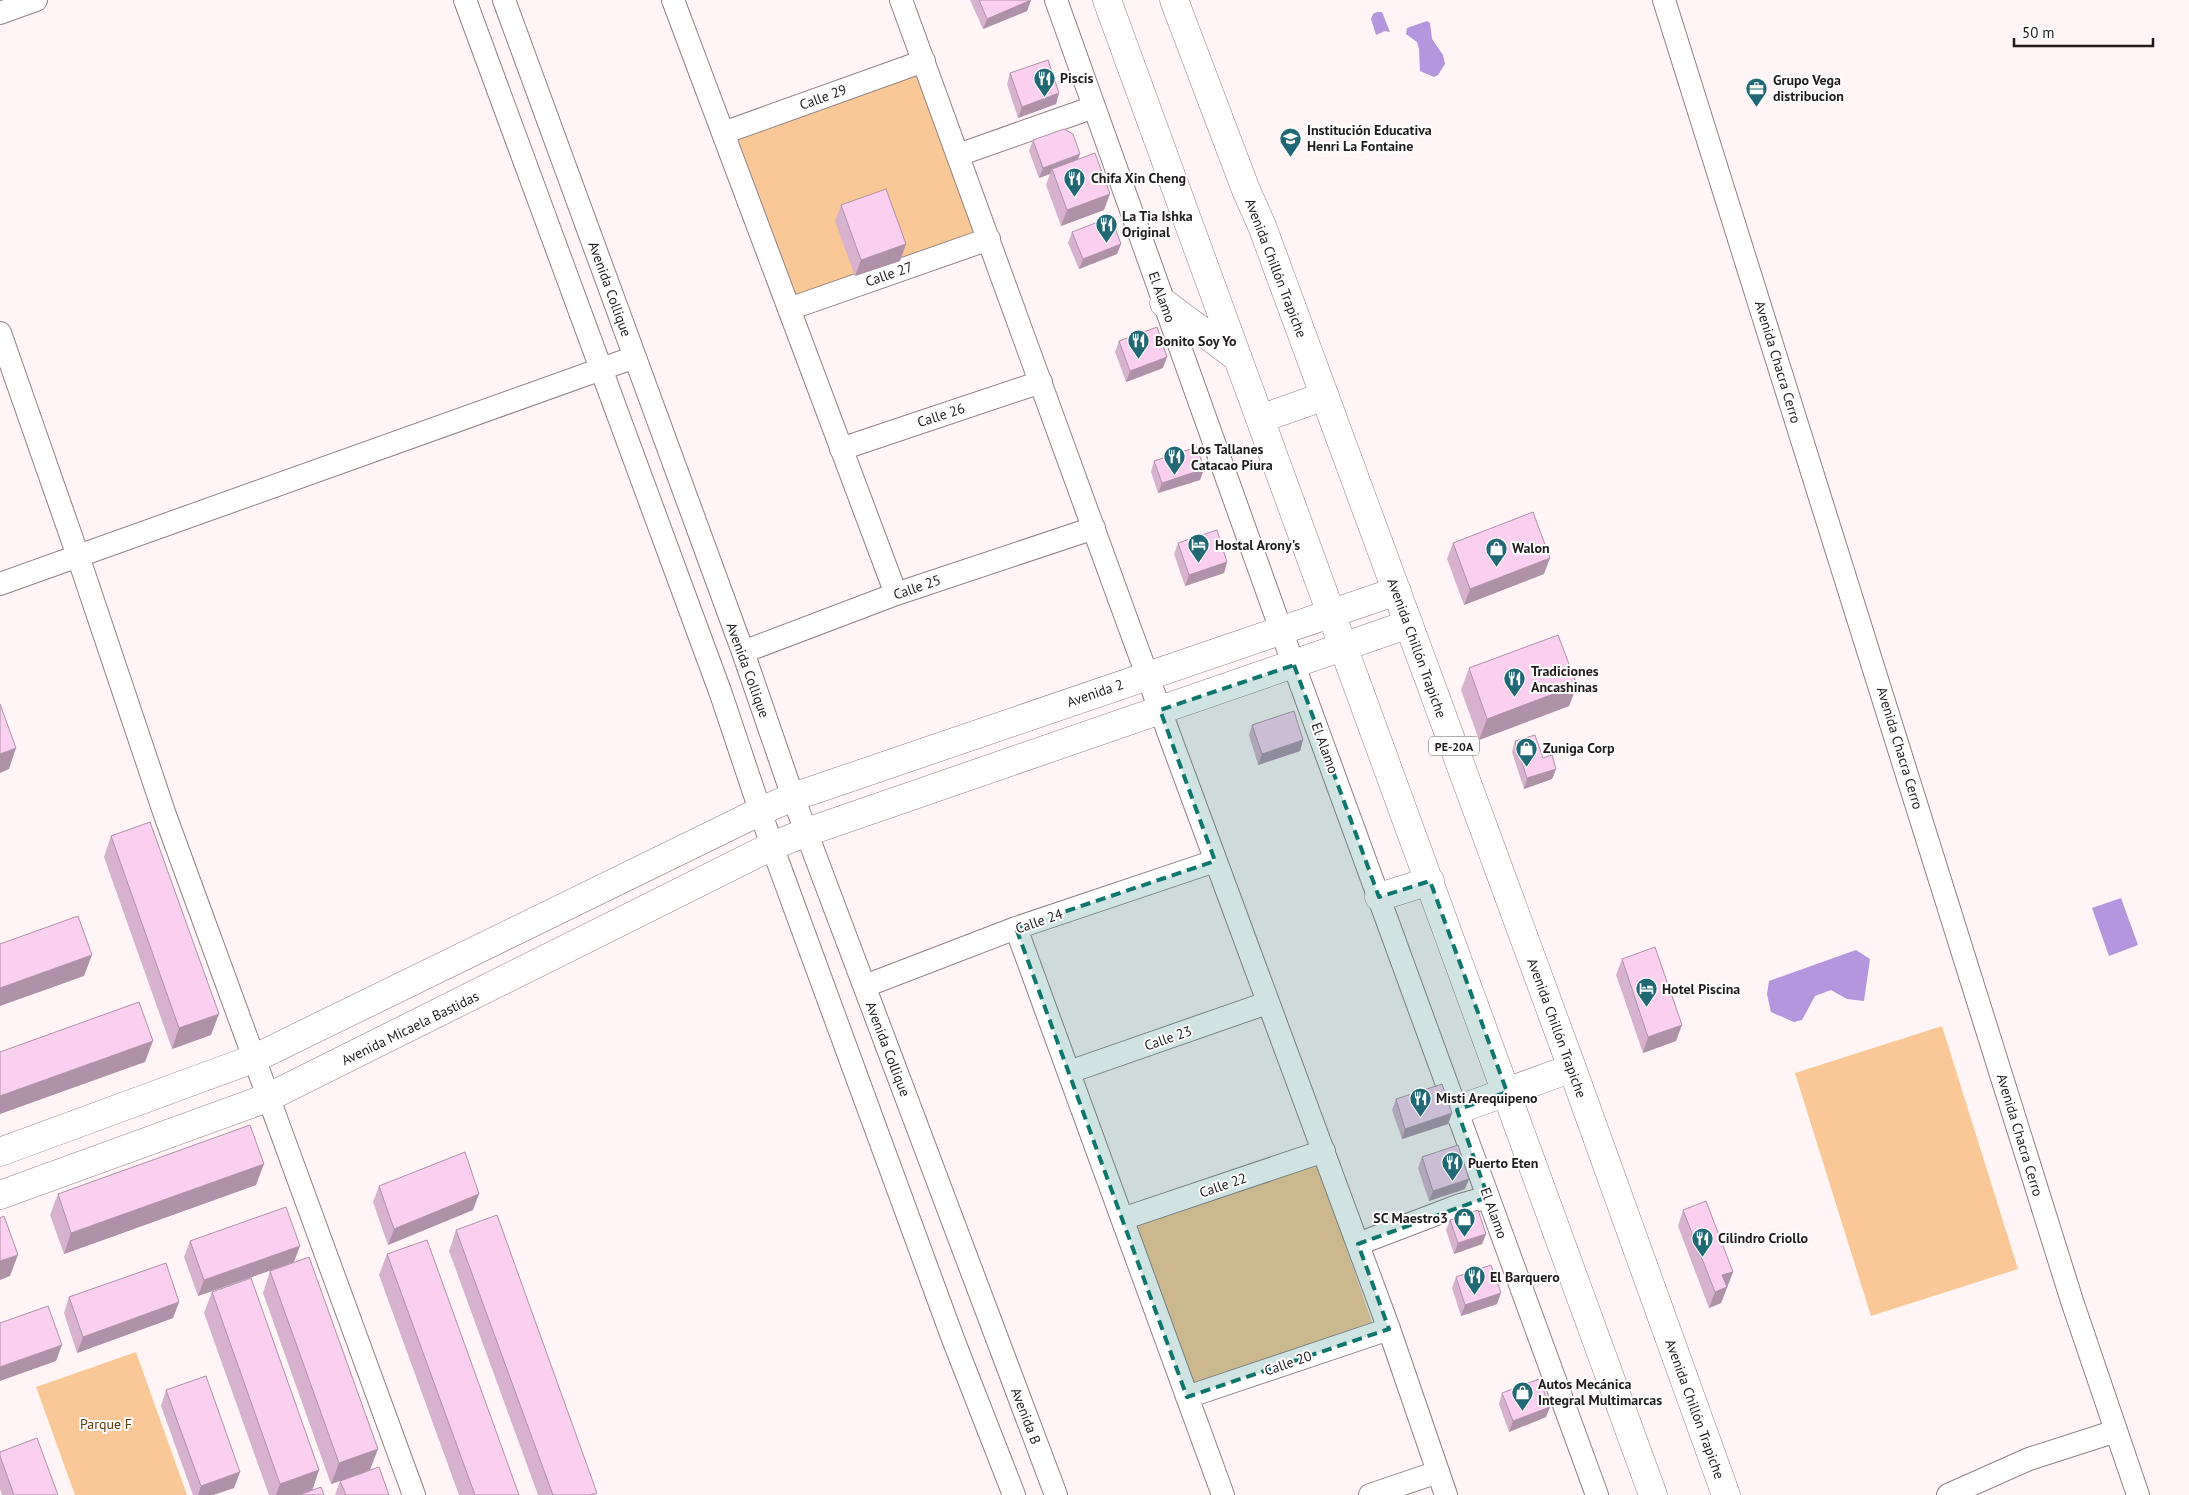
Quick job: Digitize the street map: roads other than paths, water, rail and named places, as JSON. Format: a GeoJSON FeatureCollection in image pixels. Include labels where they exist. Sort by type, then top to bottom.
{"type":"FeatureCollection","features":[{"type":"Feature","properties":{"kind":"main road"},"geometry":{"type":"LineString","coordinates":[[1107,0],[1654,1495]]}},
{"type":"Feature","properties":{"kind":"main road","name":"Avenida Chillón Trapiche"},"geometry":{"type":"LineString","coordinates":[[1174,0],[1243,182],[1262,226],[1397,590],[1726,1495]]}},
{"type":"Feature","properties":{"kind":"main road"},"geometry":{"type":"LineString","coordinates":[[1164,303],[1238,358]]}},
{"type":"Feature","properties":{"kind":"main road"},"geometry":{"type":"LineString","coordinates":[[1260,419],[1325,396]]}},
{"type":"Feature","properties":{"kind":"main road","name":"Avenida 2"},"geometry":{"type":"LineString","coordinates":[[793,797],[1397,590]]}},
{"type":"Feature","properties":{"kind":"main road"},"geometry":{"type":"LineString","coordinates":[[807,832],[1409,624]]}},
{"type":"Feature","properties":{"kind":"main road"},"geometry":{"type":"LineString","coordinates":[[0,1152],[253,1059],[664,860],[760,811],[793,797]]}},
{"type":"Feature","properties":{"kind":"main road","name":"Avenida Micaela Bastidas"},"geometry":{"type":"LineString","coordinates":[[2,1188],[267,1098],[772,846],[807,832]]}},
{"type":"Feature","properties":{"kind":"main road"},"geometry":{"type":"LineString","coordinates":[[664,860],[676,860],[688,871],[688,881],[684,890]]}},
{"type":"Feature","properties":{"kind":"main road"},"geometry":{"type":"LineString","coordinates":[[1379,897],[1430,881]]}},
{"type":"Feature","properties":{"kind":"main road"},"geometry":{"type":"LineString","coordinates":[[495,942],[511,977]]}},
{"type":"Feature","properties":{"kind":"main road"},"geometry":{"type":"LineString","coordinates":[[1457,1110],[1572,1068]]}},
{"type":"Feature","properties":{"kind":"street"},"geometry":{"type":"LineString","coordinates":[[0,13],[36,0]]}},
{"type":"Feature","properties":{"kind":"street"},"geometry":{"type":"LineString","coordinates":[[465,0],[720,694],[772,846],[953,1339],[1014,1495]]}},
{"type":"Feature","properties":{"kind":"street","name":"Avenida Collique"},"geometry":{"type":"LineString","coordinates":[[504,0],[793,797],[997,1338]]}},
{"type":"Feature","properties":{"kind":"street"},"geometry":{"type":"LineString","coordinates":[[673,0],[896,594]]}},
{"type":"Feature","properties":{"kind":"street"},"geometry":{"type":"LineString","coordinates":[[901,0],[1267,1004],[1324,1151],[1389,1329],[1446,1495]]}},
{"type":"Feature","properties":{"kind":"street","name":"El Alamo"},"geometry":{"type":"LineString","coordinates":[[1056,0],[1281,630],[1597,1495]]}},
{"type":"Feature","properties":{"kind":"street","name":"Avenida Chacra Cerro"},"geometry":{"type":"LineString","coordinates":[[1664,0],[2072,1301],[2138,1495]]}},
{"type":"Feature","properties":{"kind":"street","name":"Calle 29"},"geometry":{"type":"LineString","coordinates":[[723,133],[924,61]]}},
{"type":"Feature","properties":{"kind":"street"},"geometry":{"type":"LineString","coordinates":[[958,155],[1094,107]]}},
{"type":"Feature","properties":{"kind":"street","name":"Calle 27"},"geometry":{"type":"LineString","coordinates":[[789,309],[989,239]]}},
{"type":"Feature","properties":{"kind":"street"},"geometry":{"type":"LineString","coordinates":[[0,333],[78,556],[165,815],[267,1098],[414,1495]]}},
{"type":"Feature","properties":{"kind":"street"},"geometry":{"type":"LineString","coordinates":[[0,584],[635,358]]}},
{"type":"Feature","properties":{"kind":"street","name":"Calle 26"},"geometry":{"type":"LineString","coordinates":[[841,449],[1041,382]]}},
{"type":"Feature","properties":{"kind":"street","name":"Calle 25"},"geometry":{"type":"LineString","coordinates":[[742,652],[896,594],[1094,528]]}},
{"type":"Feature","properties":{"kind":"street","name":"Calle 24"},"geometry":{"type":"LineString","coordinates":[[865,986],[1016,928],[1215,861]]}},
{"type":"Feature","properties":{"kind":"street"},"geometry":{"type":"LineString","coordinates":[[1016,928],[1223,1495]]}},
{"type":"Feature","properties":{"kind":"street","name":"Calle 23"},"geometry":{"type":"LineString","coordinates":[[1069,1072],[1267,1004]]}},
{"type":"Feature","properties":{"kind":"street","name":"Calle 22"},"geometry":{"type":"LineString","coordinates":[[1122,1219],[1324,1151]]}},
{"type":"Feature","properties":{"kind":"street"},"geometry":{"type":"LineString","coordinates":[[1358,1244],[1460,1205],[1488,1197]]}},
{"type":"Feature","properties":{"kind":"street","name":"Calle 20"},"geometry":{"type":"LineString","coordinates":[[1187,1397],[1389,1329]]}},
{"type":"Feature","properties":{"kind":"street","name":"Avenida B"},"geometry":{"type":"LineString","coordinates":[[997,1338],[1056,1495]]}},
{"type":"Feature","properties":{"kind":"street"},"geometry":{"type":"LineString","coordinates":[[1948,1495],[2029,1459],[2116,1431]]}},
{"type":"Feature","properties":{"kind":"street"},"geometry":{"type":"LineString","coordinates":[[1370,1495],[1438,1472]]}},
{"type":"Feature","properties":{"kind":"place","name":"Piscis"},"geometry":{"type":"Point","coordinates":[1044,97]}},
{"type":"Feature","properties":{"kind":"place","name":"Grupo Vega distribucion"},"geometry":{"type":"Point","coordinates":[1757,107]}},
{"type":"Feature","properties":{"kind":"place","name":"Institución Educativa Henri La Fontaine"},"geometry":{"type":"Point","coordinates":[1291,157]}},
{"type":"Feature","properties":{"kind":"place","name":"Chifa Xin Cheng"},"geometry":{"type":"Point","coordinates":[1075,197]}},
{"type":"Feature","properties":{"kind":"place","name":"La Tia Ishka Original"},"geometry":{"type":"Point","coordinates":[1106,243]}},
{"type":"Feature","properties":{"kind":"place","name":"Bonito Soy Yo"},"geometry":{"type":"Point","coordinates":[1139,360]}},
{"type":"Feature","properties":{"kind":"place","name":"Los Tallanes Catacao Piura"},"geometry":{"type":"Point","coordinates":[1175,476]}},
{"type":"Feature","properties":{"kind":"place","name":"Hostal Arony's"},"geometry":{"type":"Point","coordinates":[1199,564]}},
{"type":"Feature","properties":{"kind":"place","name":"Walon"},"geometry":{"type":"Point","coordinates":[1496,567]}},
{"type":"Feature","properties":{"kind":"place","name":"Tradiciones Ancashinas"},"geometry":{"type":"Point","coordinates":[1515,698]}},
{"type":"Feature","properties":{"kind":"place","name":"Zuniga Corp"},"geometry":{"type":"Point","coordinates":[1527,767]}},
{"type":"Feature","properties":{"kind":"place","name":"Hotel Piscina"},"geometry":{"type":"Point","coordinates":[1646,1008]}},
{"type":"Feature","properties":{"kind":"place","name":"Misti Arequipeno"},"geometry":{"type":"Point","coordinates":[1420,1117]}},
{"type":"Feature","properties":{"kind":"place","name":"Puerto Eten"},"geometry":{"type":"Point","coordinates":[1452,1182]}},
{"type":"Feature","properties":{"kind":"place","name":"SC Maestro3"},"geometry":{"type":"Point","coordinates":[1464,1237]}},
{"type":"Feature","properties":{"kind":"place","name":"Cilindro Criollo"},"geometry":{"type":"Point","coordinates":[1702,1257]}},
{"type":"Feature","properties":{"kind":"place","name":"El Barquero"},"geometry":{"type":"Point","coordinates":[1474,1296]}},
{"type":"Feature","properties":{"kind":"place","name":"Autos Mecánica Integral Multimarcas"},"geometry":{"type":"Point","coordinates":[1522,1411]}},
{"type":"Feature","properties":{"kind":"park label","name":"Parque F"},"geometry":{"type":"Point","coordinates":[106,1424]}}]}
